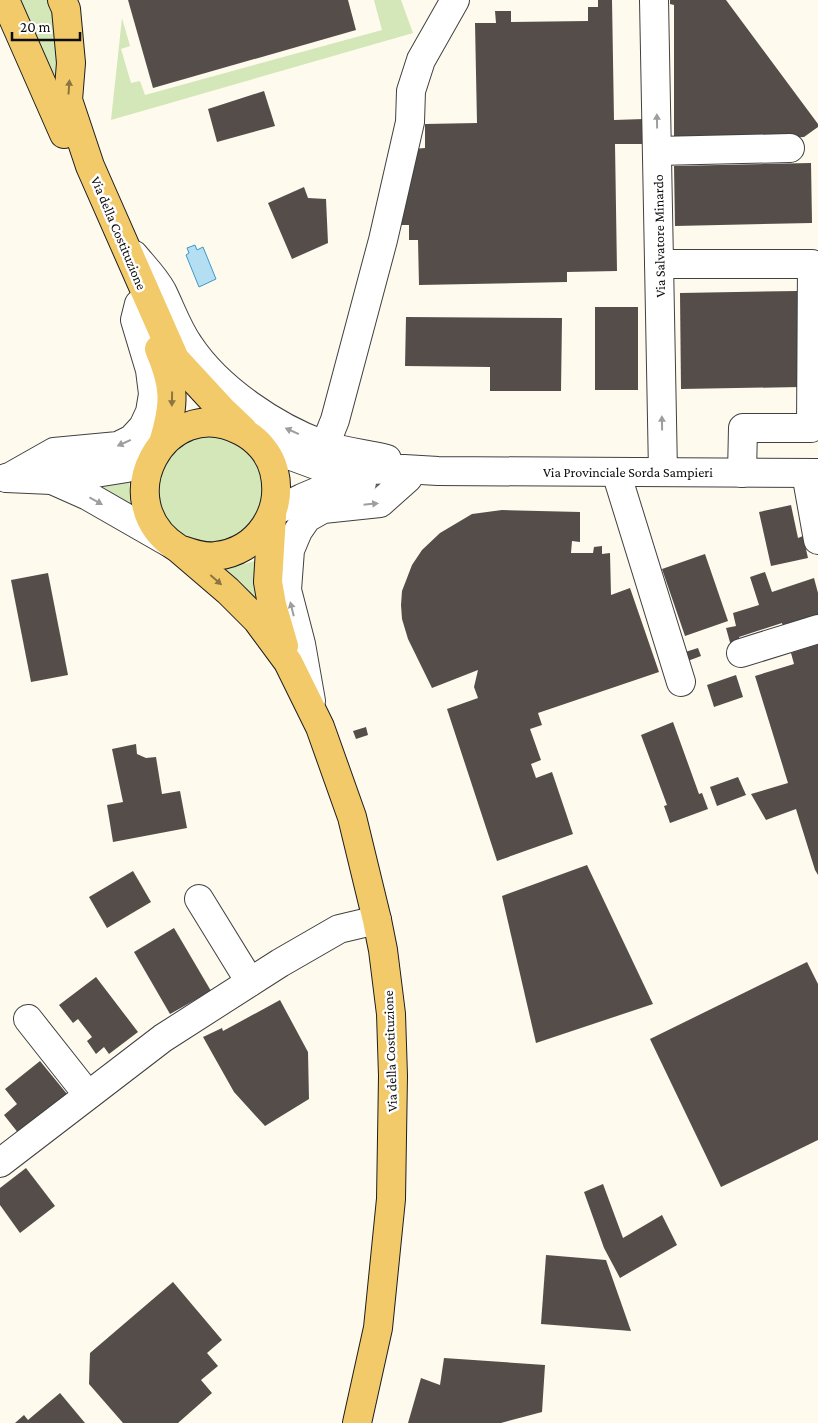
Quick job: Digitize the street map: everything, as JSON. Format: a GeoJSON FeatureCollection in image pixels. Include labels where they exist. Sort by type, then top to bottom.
{"type":"FeatureCollection","features":[{"type":"Feature","properties":{"kind":"main road","name":"Via della Costituzione"},"geometry":{"type":"LineString","coordinates":[[5,0],[167,367],[172,384],[172,413],[160,447]]}},
{"type":"Feature","properties":{"kind":"main road","name":"Via della Costituzione"},"geometry":{"type":"LineString","coordinates":[[62,0],[66,9],[71,63],[68,100],[90,166],[121,238],[175,359],[223,411],[252,437]]}},
{"type":"Feature","properties":{"kind":"main road"},"geometry":{"type":"LineString","coordinates":[[175,546],[196,555],[214,556],[232,553],[248,545],[262,532],[272,514],[277,497],[275,474],[266,452],[252,437],[235,427],[204,423],[189,426],[175,433],[160,447],[148,466],[144,483],[144,500],[149,517],[158,532],[228,590],[257,620],[288,662]]}},
{"type":"Feature","properties":{"kind":"main road"},"geometry":{"type":"LineString","coordinates":[[272,514],[268,582],[272,605],[288,662]]}},
{"type":"Feature","properties":{"kind":"main road","name":"Via della Costituzione"},"geometry":{"type":"LineString","coordinates":[[288,662],[320,727],[352,817],[383,950],[391,1014],[393,1076],[391,1199],[378,1328],[357,1423]]}},
{"type":"Feature","properties":{"kind":"street"},"geometry":{"type":"LineString","coordinates":[[325,445],[335,420],[383,240],[410,122],[411,91],[421,60],[455,0]]}},
{"type":"Feature","properties":{"kind":"street","name":"Via Salvatore Minardo"},"geometry":{"type":"LineString","coordinates":[[654,0],[663,472]]}},
{"type":"Feature","properties":{"kind":"street"},"geometry":{"type":"LineString","coordinates":[[657,151],[790,148]]}},
{"type":"Feature","properties":{"kind":"street"},"geometry":{"type":"LineString","coordinates":[[121,238],[161,290],[175,322],[189,346],[207,369],[231,390],[285,428],[325,445],[387,459],[406,473]]}},
{"type":"Feature","properties":{"kind":"street"},"geometry":{"type":"LineString","coordinates":[[659,264],[812,264],[812,428],[742,428],[742,473]]}},
{"type":"Feature","properties":{"kind":"street"},"geometry":{"type":"LineString","coordinates":[[4,478],[54,452],[118,446],[132,439],[143,427],[150,412],[153,394],[150,370],[135,320],[139,304]]}},
{"type":"Feature","properties":{"kind":"street"},"geometry":{"type":"LineString","coordinates":[[252,437],[286,454],[332,471],[406,473]]}},
{"type":"Feature","properties":{"kind":"street"},"geometry":{"type":"LineString","coordinates":[[4,478],[52,480],[127,468],[160,447]]}},
{"type":"Feature","properties":{"kind":"street","name":"Via Provinciale Sorda Sampieri"},"geometry":{"type":"LineString","coordinates":[[406,473],[438,471],[812,473]]}},
{"type":"Feature","properties":{"kind":"street"},"geometry":{"type":"LineString","coordinates":[[616,472],[681,682]]}},
{"type":"Feature","properties":{"kind":"street"},"geometry":{"type":"LineString","coordinates":[[272,514],[328,487],[406,473]]}},
{"type":"Feature","properties":{"kind":"street"},"geometry":{"type":"LineString","coordinates":[[312,708],[301,644],[287,590],[290,550],[298,531],[307,518],[323,509],[380,503],[406,473]]}},
{"type":"Feature","properties":{"kind":"street"},"geometry":{"type":"LineString","coordinates":[[812,473],[818,540]]}},
{"type":"Feature","properties":{"kind":"street"},"geometry":{"type":"LineString","coordinates":[[52,480],[97,501],[175,546]]}},
{"type":"Feature","properties":{"kind":"street"},"geometry":{"type":"LineString","coordinates":[[741,653],[818,629]]}},
{"type":"Feature","properties":{"kind":"street"},"geometry":{"type":"LineString","coordinates":[[199,899],[250,982]]}},
{"type":"Feature","properties":{"kind":"street"},"geometry":{"type":"LineString","coordinates":[[0,1163],[163,1038],[309,945],[339,929],[377,920]]}},
{"type":"Feature","properties":{"kind":"street"},"geometry":{"type":"LineString","coordinates":[[28,1019],[88,1095]]}},
{"type":"Feature","properties":{"kind":"green space"},"geometry":{"type":"Polygon","coordinates":[[[21,0],[49,0],[56,17],[56,83],[21,0]]]}},
{"type":"Feature","properties":{"kind":"green space"},"geometry":{"type":"Polygon","coordinates":[[[374,0],[401,0],[413,33],[111,120],[122,18],[130,46],[121,49],[131,83],[140,81],[145,95],[382,30],[374,0]]]}},
{"type":"Feature","properties":{"kind":"green space"},"geometry":{"type":"Polygon","coordinates":[[[210,436],[231,440],[248,452],[260,469],[264,490],[260,511],[248,528],[231,540],[210,544],[189,540],[172,528],[160,511],[156,490],[160,469],[172,452],[189,440],[210,436]]]}},
{"type":"Feature","properties":{"kind":"green space"},"geometry":{"type":"Polygon","coordinates":[[[129,477],[131,510],[85,483],[129,477]]]}},
{"type":"Feature","properties":{"kind":"green space"},"geometry":{"type":"Polygon","coordinates":[[[261,559],[261,615],[224,570],[261,559]]]}},
{"type":"Feature","properties":{"kind":"water"},"geometry":{"type":"Polygon","coordinates":[[[195,245],[197,250],[203,247],[216,279],[199,287],[186,255],[189,253],[187,248],[195,245]]]}},
{"type":"Feature","properties":{"kind":"building"},"geometry":{"type":"Polygon","coordinates":[[[128,0],[348,0],[356,30],[153,88],[128,0]]]}},
{"type":"Feature","properties":{"kind":"building"},"geometry":{"type":"Polygon","coordinates":[[[598,0],[612,0],[614,120],[644,119],[644,144],[615,144],[617,271],[567,272],[567,282],[419,285],[418,240],[409,240],[409,225],[399,225],[412,149],[425,148],[425,124],[477,123],[475,23],[496,23],[495,11],[511,11],[511,22],[588,21],[588,7],[598,7],[598,0]]]}},
{"type":"Feature","properties":{"kind":"building"},"geometry":{"type":"Polygon","coordinates":[[[670,0],[726,0],[818,124],[818,127],[804,137],[730,141],[674,138],[674,5],[670,4],[670,0]]]}},
{"type":"Feature","properties":{"kind":"building"},"geometry":{"type":"Polygon","coordinates":[[[264,91],[275,126],[217,142],[208,109],[264,91]]]}},
{"type":"Feature","properties":{"kind":"building"},"geometry":{"type":"Polygon","coordinates":[[[811,163],[812,223],[675,226],[674,166],[811,163]]]}},
{"type":"Feature","properties":{"kind":"building"},"geometry":{"type":"Polygon","coordinates":[[[304,187],[308,198],[326,199],[328,243],[292,259],[268,203],[304,187]]]}},
{"type":"Feature","properties":{"kind":"building"},"geometry":{"type":"Polygon","coordinates":[[[798,291],[800,387],[681,389],[680,293],[798,291]]]}},
{"type":"Feature","properties":{"kind":"building"},"geometry":{"type":"Polygon","coordinates":[[[595,307],[638,307],[638,390],[595,390],[595,307]]]}},
{"type":"Feature","properties":{"kind":"building"},"geometry":{"type":"Polygon","coordinates":[[[406,317],[562,318],[561,391],[490,391],[490,367],[405,366],[406,317]]]}},
{"type":"Feature","properties":{"kind":"building"},"geometry":{"type":"Polygon","coordinates":[[[791,505],[798,538],[803,536],[808,558],[771,566],[759,512],[791,505]]]}},
{"type":"Feature","properties":{"kind":"building"},"geometry":{"type":"Polygon","coordinates":[[[502,510],[580,512],[580,542],[572,541],[571,553],[593,553],[594,547],[602,546],[602,554],[610,553],[611,595],[630,588],[659,672],[538,713],[542,725],[530,729],[541,760],[531,764],[536,778],[552,772],[573,834],[497,861],[447,709],[478,698],[474,687],[478,670],[432,688],[408,639],[402,619],[401,605],[402,591],[412,565],[422,550],[440,533],[472,514],[502,510]]]}},
{"type":"Feature","properties":{"kind":"building"},"geometry":{"type":"Polygon","coordinates":[[[705,554],[728,621],[685,636],[662,569],[705,554]]]}},
{"type":"Feature","properties":{"kind":"building"},"geometry":{"type":"Polygon","coordinates":[[[765,572],[772,592],[814,578],[818,593],[818,616],[783,627],[782,623],[739,637],[741,643],[731,646],[726,628],[736,626],[733,613],[759,605],[750,577],[765,572]]]}},
{"type":"Feature","properties":{"kind":"building"},"geometry":{"type":"Polygon","coordinates":[[[48,573],[68,675],[31,682],[11,580],[48,573]]]}},
{"type":"Feature","properties":{"kind":"building"},"geometry":{"type":"Polygon","coordinates":[[[818,644],[818,875],[796,809],[766,820],[751,794],[788,783],[755,676],[794,664],[791,653],[818,644]]]}},
{"type":"Feature","properties":{"kind":"building"},"geometry":{"type":"Polygon","coordinates":[[[698,648],[701,656],[685,662],[682,653],[698,648]]]}},
{"type":"Feature","properties":{"kind":"building"},"geometry":{"type":"Polygon","coordinates":[[[736,675],[743,697],[714,707],[707,685],[736,675]]]}},
{"type":"Feature","properties":{"kind":"building"},"geometry":{"type":"Polygon","coordinates":[[[673,722],[699,794],[702,793],[708,809],[670,823],[664,806],[667,805],[641,735],[673,722]]]}},
{"type":"Feature","properties":{"kind":"building"},"geometry":{"type":"Polygon","coordinates":[[[366,727],[368,735],[356,739],[353,731],[366,727]]]}},
{"type":"Feature","properties":{"kind":"building"},"geometry":{"type":"Polygon","coordinates":[[[136,744],[137,754],[146,758],[156,757],[162,794],[180,791],[187,828],[113,842],[107,805],[123,802],[112,749],[136,744]]]}},
{"type":"Feature","properties":{"kind":"building"},"geometry":{"type":"Polygon","coordinates":[[[738,777],[746,795],[717,806],[710,787],[738,777]]]}},
{"type":"Feature","properties":{"kind":"building"},"geometry":{"type":"Polygon","coordinates":[[[587,865],[653,1004],[536,1043],[502,896],[587,865]]]}},
{"type":"Feature","properties":{"kind":"building"},"geometry":{"type":"Polygon","coordinates":[[[133,871],[151,902],[107,928],[89,897],[133,871]]]}},
{"type":"Feature","properties":{"kind":"building"},"geometry":{"type":"Polygon","coordinates":[[[174,928],[211,991],[170,1014],[134,952],[174,928]]]}},
{"type":"Feature","properties":{"kind":"building"},"geometry":{"type":"Polygon","coordinates":[[[807,962],[818,984],[818,1140],[721,1187],[650,1039],[807,962]]]}},
{"type":"Feature","properties":{"kind":"building"},"geometry":{"type":"Polygon","coordinates":[[[96,977],[138,1032],[109,1054],[104,1047],[96,1054],[87,1041],[92,1037],[78,1019],[73,1023],[59,1005],[96,977]]]}},
{"type":"Feature","properties":{"kind":"building"},"geometry":{"type":"Polygon","coordinates":[[[280,1000],[308,1052],[309,1099],[265,1126],[234,1092],[203,1037],[222,1028],[223,1031],[280,1000]]]}},
{"type":"Feature","properties":{"kind":"building"},"geometry":{"type":"Polygon","coordinates":[[[40,1061],[67,1094],[19,1134],[4,1115],[17,1104],[5,1089],[40,1061]]]}},
{"type":"Feature","properties":{"kind":"building"},"geometry":{"type":"Polygon","coordinates":[[[26,1168],[55,1206],[20,1233],[0,1205],[0,1188],[26,1168]]]}},
{"type":"Feature","properties":{"kind":"building"},"geometry":{"type":"Polygon","coordinates":[[[603,1184],[623,1238],[662,1215],[677,1245],[620,1278],[604,1248],[584,1192],[603,1184]]]}},
{"type":"Feature","properties":{"kind":"building"},"geometry":{"type":"Polygon","coordinates":[[[546,1255],[606,1260],[631,1331],[541,1324],[546,1255]]]}},
{"type":"Feature","properties":{"kind":"building"},"geometry":{"type":"Polygon","coordinates":[[[173,1282],[222,1340],[207,1353],[218,1366],[201,1380],[212,1393],[178,1423],[123,1423],[89,1384],[90,1353],[173,1282]]]}},
{"type":"Feature","properties":{"kind":"building"},"geometry":{"type":"Polygon","coordinates":[[[444,1358],[545,1365],[542,1412],[501,1423],[408,1423],[421,1378],[440,1385],[444,1358]]]}},
{"type":"Feature","properties":{"kind":"building"},"geometry":{"type":"Polygon","coordinates":[[[60,1393],[85,1423],[15,1423],[24,1415],[28,1420],[60,1393]]]}}]}
